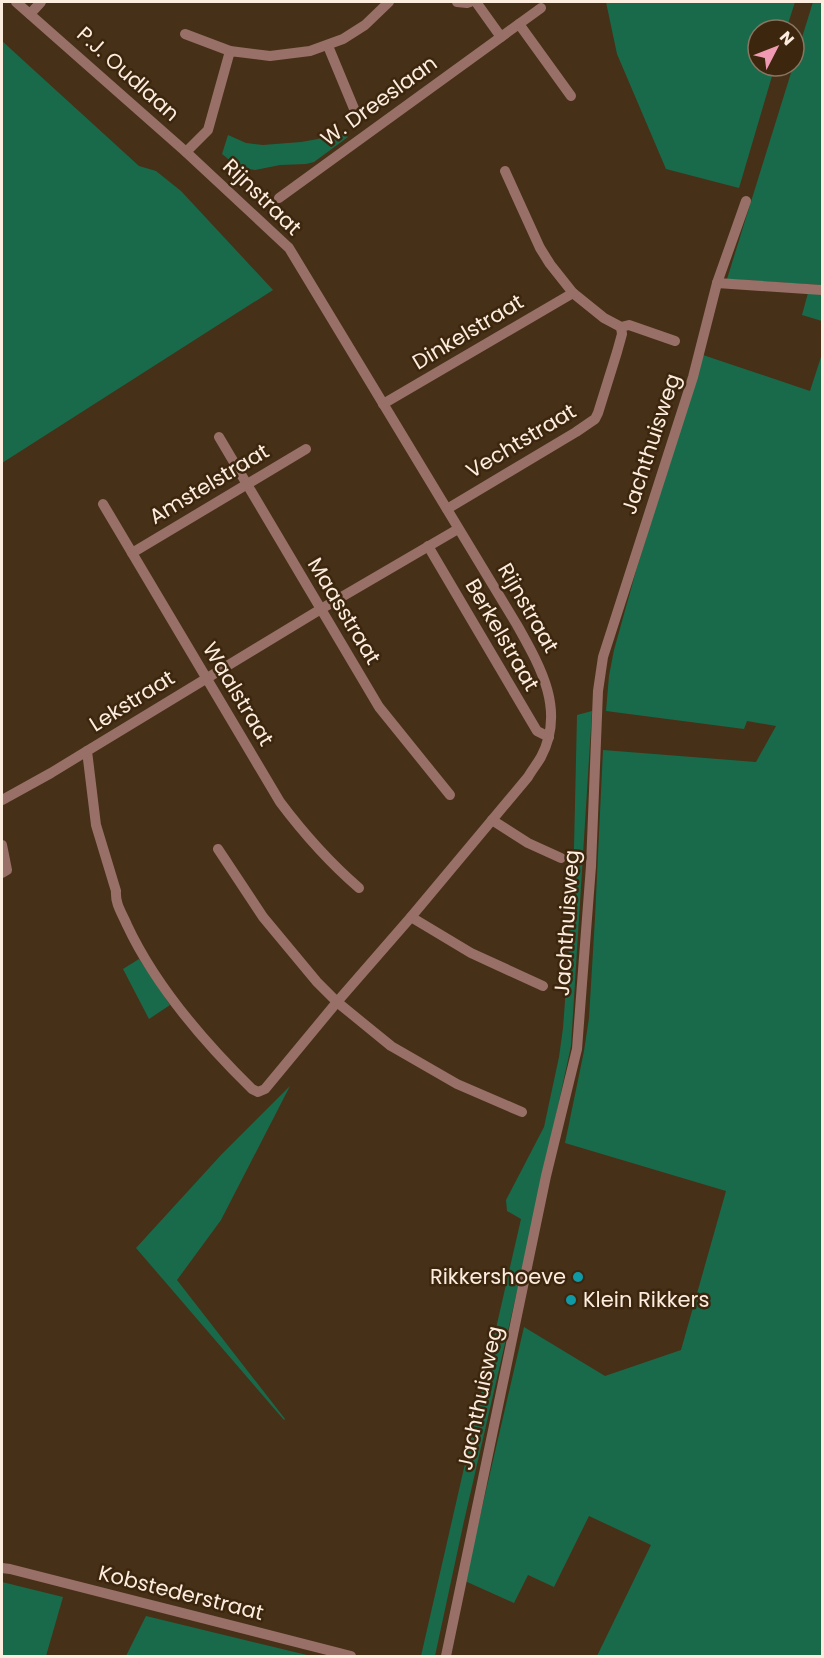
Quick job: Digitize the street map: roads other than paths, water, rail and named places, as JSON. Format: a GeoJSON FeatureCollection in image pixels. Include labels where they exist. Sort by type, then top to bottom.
{"type":"FeatureCollection","features":[{"type":"Feature","properties":{"kind":"street","name":"P.J. Oudlaan"},"geometry":{"type":"LineString","coordinates":[[16,2],[186,152]]}},
{"type":"Feature","properties":{"kind":"street"},"geometry":{"type":"LineString","coordinates":[[30,14],[41,2]]}},
{"type":"Feature","properties":{"kind":"street"},"geometry":{"type":"LineString","coordinates":[[186,34],[230,51],[270,56],[310,51],[328,46],[365,25],[389,2]]}},
{"type":"Feature","properties":{"kind":"street"},"geometry":{"type":"LineString","coordinates":[[457,2],[470,2]]}},
{"type":"Feature","properties":{"kind":"street"},"geometry":{"type":"LineString","coordinates":[[476,2],[501,37]]}},
{"type":"Feature","properties":{"kind":"street","name":"W. Dreeslaan"},"geometry":{"type":"LineString","coordinates":[[279,198],[541,8]]}},
{"type":"Feature","properties":{"kind":"street"},"geometry":{"type":"LineString","coordinates":[[519,24],[571,96]]}},
{"type":"Feature","properties":{"kind":"street"},"geometry":{"type":"LineString","coordinates":[[328,46],[355,111]]}},
{"type":"Feature","properties":{"kind":"street"},"geometry":{"type":"LineString","coordinates":[[186,152],[208,130],[230,51]]}},
{"type":"Feature","properties":{"kind":"street","name":"Rijnstraat"},"geometry":{"type":"LineString","coordinates":[[186,152],[289,248],[537,659],[551,701],[549,737],[542,756],[528,777],[272,1080]]}},
{"type":"Feature","properties":{"kind":"street"},"geometry":{"type":"LineString","coordinates":[[505,171],[540,248],[573,293],[604,318],[621,327],[629,325],[675,341]]}},
{"type":"Feature","properties":{"kind":"street","name":"Jachthuisweg"},"geometry":{"type":"LineString","coordinates":[[446,1656],[546,1176],[577,1049],[591,866],[598,691],[603,657],[693,377],[717,284],[746,201]]}},
{"type":"Feature","properties":{"kind":"street"},"geometry":{"type":"LineString","coordinates":[[717,284],[822,290]]}},
{"type":"Feature","properties":{"kind":"street","name":"Dinkelstraat"},"geometry":{"type":"LineString","coordinates":[[383,404],[573,293]]}},
{"type":"Feature","properties":{"kind":"street","name":"Vechtstraat"},"geometry":{"type":"LineString","coordinates":[[447,509],[595,419],[617,352],[622,334],[621,327]]}},
{"type":"Feature","properties":{"kind":"street","name":"Maasstraat"},"geometry":{"type":"LineString","coordinates":[[219,437],[379,707],[450,795]]}},
{"type":"Feature","properties":{"kind":"street","name":"Amstelstraat"},"geometry":{"type":"LineString","coordinates":[[132,553],[306,448]]}},
{"type":"Feature","properties":{"kind":"street","name":"Waalstraat"},"geometry":{"type":"LineString","coordinates":[[103,504],[264,776],[295,822],[333,864],[359,888]]}},
{"type":"Feature","properties":{"kind":"street","name":"Lekstraat"},"geometry":{"type":"LineString","coordinates":[[272,1080],[265,1089],[258,1092],[238,1075],[168,994],[132,936],[116,900],[116,891],[96,825],[87,751],[459,528]]}},
{"type":"Feature","properties":{"kind":"street","name":"Berkelstraat"},"geometry":{"type":"LineString","coordinates":[[428,546],[537,731],[549,737]]}},
{"type":"Feature","properties":{"kind":"street"},"geometry":{"type":"LineString","coordinates":[[2,800],[87,751]]}},
{"type":"Feature","properties":{"kind":"street"},"geometry":{"type":"LineString","coordinates":[[492,820],[528,843],[561,858]]}},
{"type":"Feature","properties":{"kind":"street"},"geometry":{"type":"LineString","coordinates":[[2,845],[7,870],[2,873]]}},
{"type":"Feature","properties":{"kind":"street"},"geometry":{"type":"LineString","coordinates":[[218,849],[263,917],[317,982],[337,1002],[391,1046],[457,1084],[522,1112]]}},
{"type":"Feature","properties":{"kind":"street"},"geometry":{"type":"LineString","coordinates":[[411,917],[471,953],[543,986]]}},
{"type":"Feature","properties":{"kind":"street","name":"Kobstederstraat"},"geometry":{"type":"LineString","coordinates":[[2,1568],[351,1656]]}},
{"type":"Feature","properties":{"kind":"place","name":"Rikkershoeve"},"geometry":{"type":"Point","coordinates":[578,1277]}},
{"type":"Feature","properties":{"kind":"place","name":"Klein Rikkers"},"geometry":{"type":"Point","coordinates":[571,1300]}}]}
